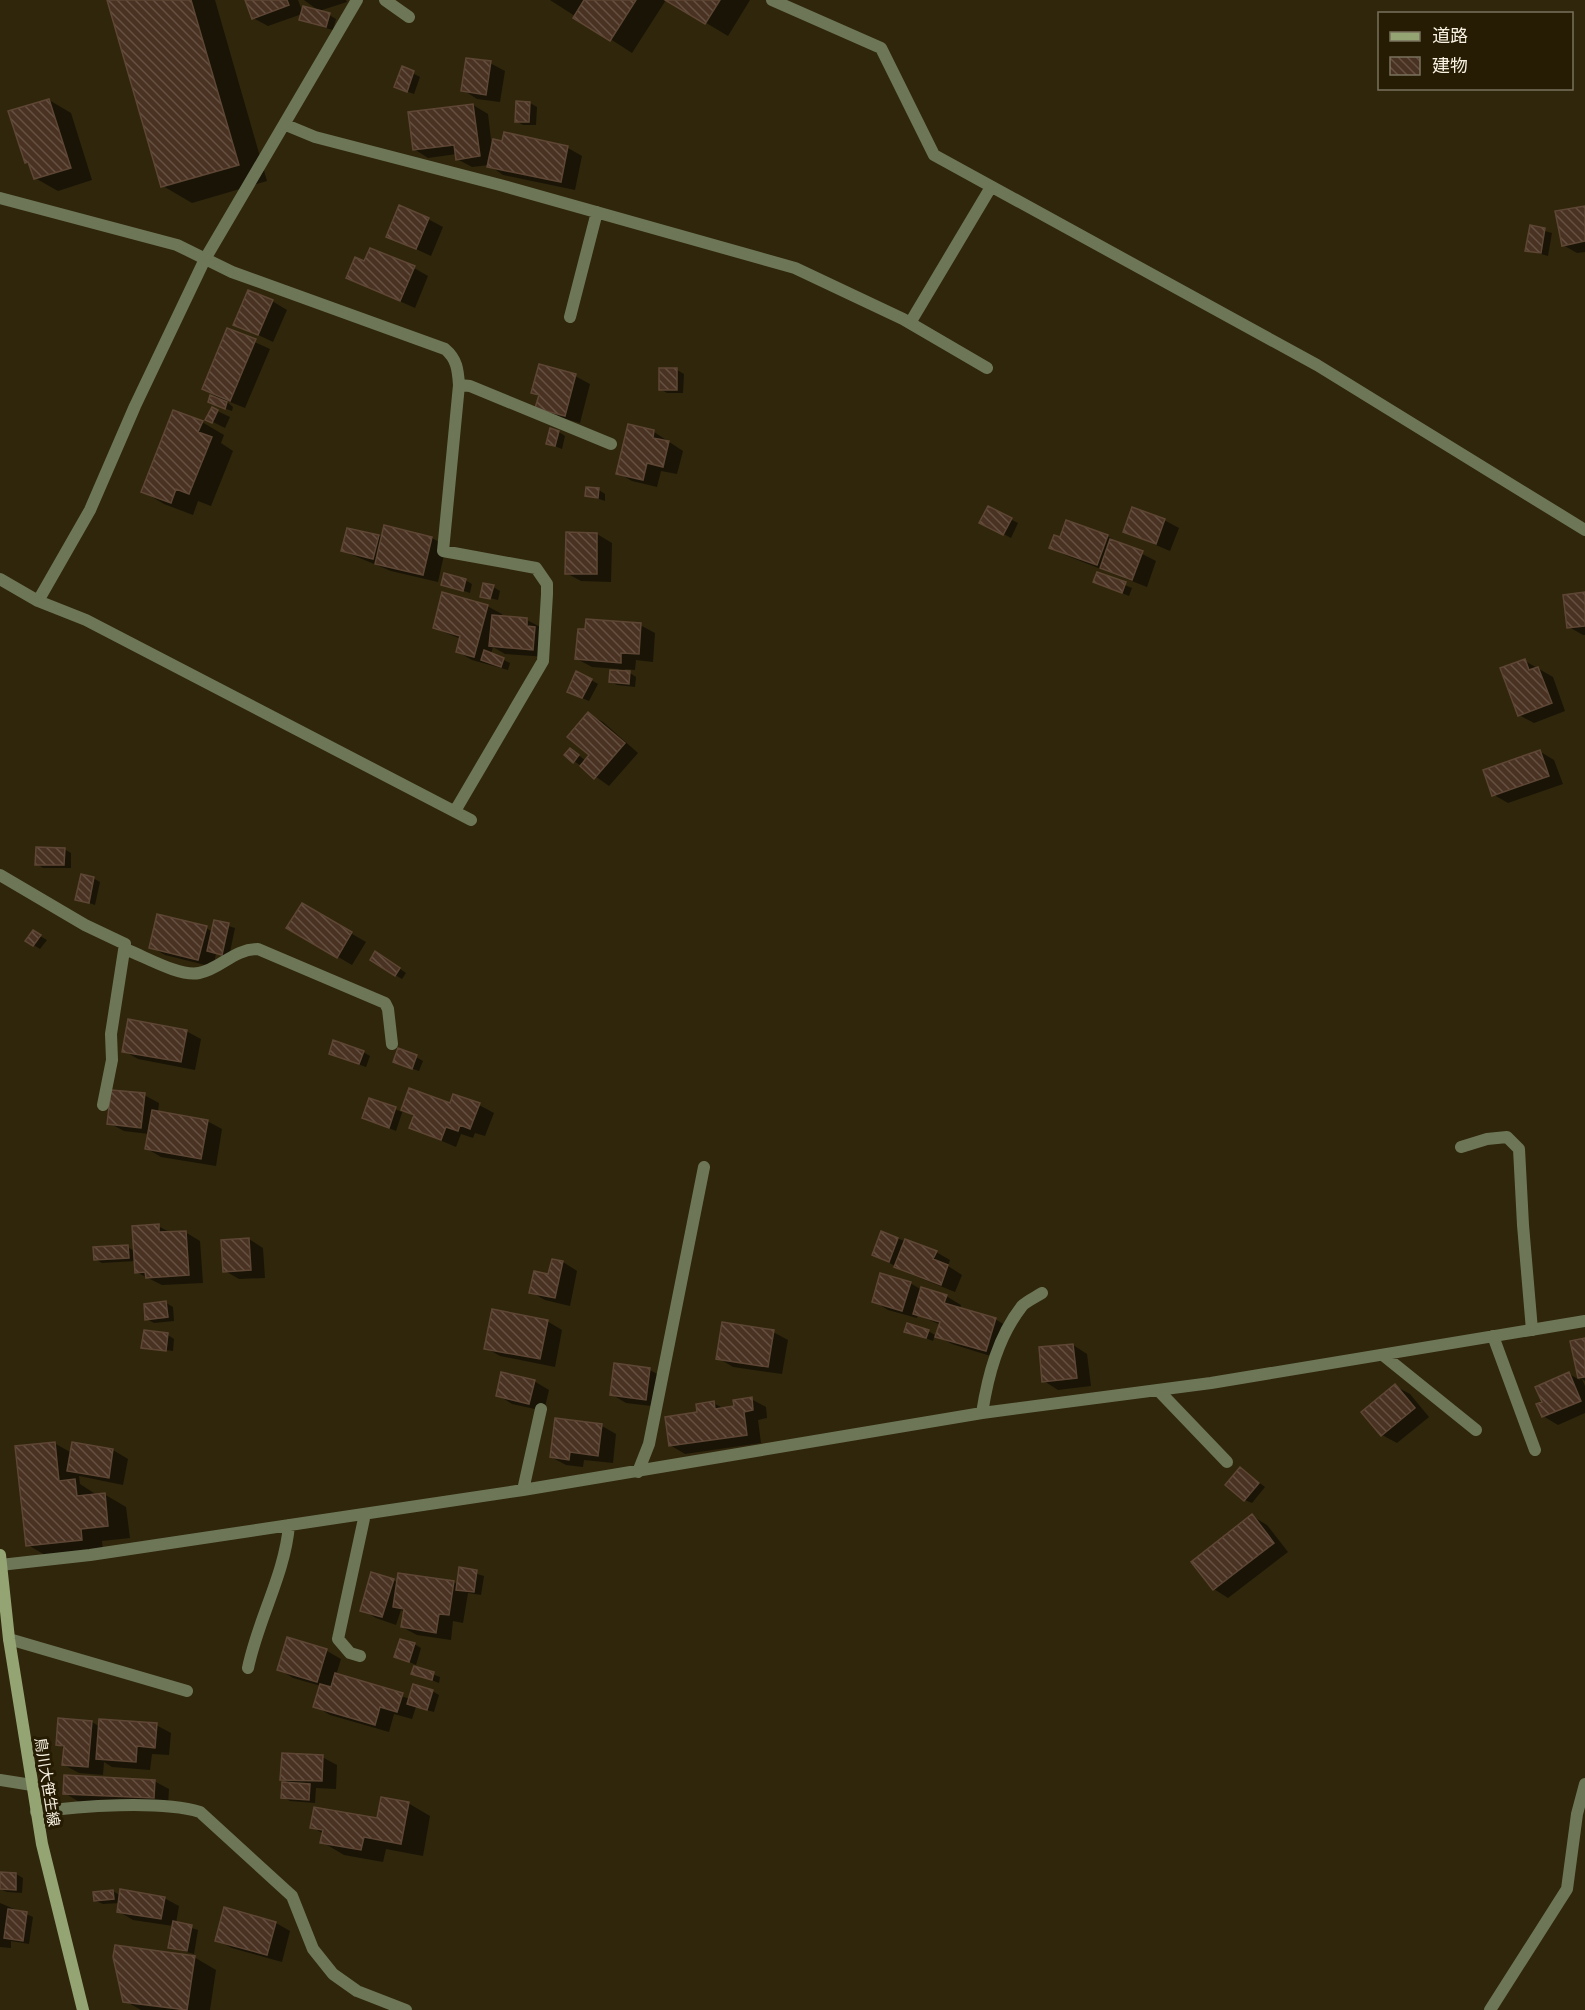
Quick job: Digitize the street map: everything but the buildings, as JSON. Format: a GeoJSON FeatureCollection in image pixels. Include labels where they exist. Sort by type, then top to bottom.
{"type":"FeatureCollection","features":[{"type":"Feature","properties":{"kind":"street"},"geometry":{"type":"LineString","coordinates":[[38,601],[90,510],[135,406],[205,259],[286,125],[357,0]]}},
{"type":"Feature","properties":{"kind":"street"},"geometry":{"type":"LineString","coordinates":[[385,0],[409,17]]}},
{"type":"Feature","properties":{"kind":"street"},"geometry":{"type":"LineString","coordinates":[[772,0],[881,48],[934,155],[1317,365],[1585,530]]}},
{"type":"Feature","properties":{"kind":"street"},"geometry":{"type":"LineString","coordinates":[[286,125],[315,137],[597,212],[795,268],[910,323],[987,368]]}},
{"type":"Feature","properties":{"kind":"street"},"geometry":{"type":"LineString","coordinates":[[910,323],[991,187]]}},
{"type":"Feature","properties":{"kind":"street"},"geometry":{"type":"LineString","coordinates":[[0,198],[177,245],[232,272],[445,348],[453,355],[458,370],[459,385],[443,551],[536,568],[546,584],[547,594],[543,661],[455,811]]}},
{"type":"Feature","properties":{"kind":"street"},"geometry":{"type":"LineString","coordinates":[[570,317],[597,212]]}},
{"type":"Feature","properties":{"kind":"street"},"geometry":{"type":"LineString","coordinates":[[459,385],[470,386],[611,444]]}},
{"type":"Feature","properties":{"kind":"street"},"geometry":{"type":"LineString","coordinates":[[0,579],[38,601],[86,620],[471,820]]}},
{"type":"Feature","properties":{"kind":"street"},"geometry":{"type":"LineString","coordinates":[[0,875],[85,925],[125,944],[111,1034],[112,1060],[103,1105]]}},
{"type":"Feature","properties":{"kind":"street"},"geometry":{"type":"LineString","coordinates":[[125,949],[190,974],[204,972],[238,951],[258,949],[385,1003],[388,1009],[392,1044]]}},
{"type":"Feature","properties":{"kind":"street"},"geometry":{"type":"LineString","coordinates":[[1461,1147],[1487,1139],[1507,1137],[1519,1149],[1522,1225],[1532,1330]]}},
{"type":"Feature","properties":{"kind":"street"},"geometry":{"type":"LineString","coordinates":[[638,1472],[649,1444],[704,1167]]}},
{"type":"Feature","properties":{"kind":"street"},"geometry":{"type":"LineString","coordinates":[[982,1413],[987,1380],[1000,1345],[1024,1304],[1042,1293]]}},
{"type":"Feature","properties":{"kind":"street"},"geometry":{"type":"LineString","coordinates":[[0,1565],[523,1490],[982,1413],[1158,1390],[1585,1322]]}},
{"type":"Feature","properties":{"kind":"street"},"geometry":{"type":"LineString","coordinates":[[1493,1336],[1535,1450]]}},
{"type":"Feature","properties":{"kind":"street"},"geometry":{"type":"LineString","coordinates":[[1383,1355],[1476,1430]]}},
{"type":"Feature","properties":{"kind":"street"},"geometry":{"type":"LineString","coordinates":[[1158,1390],[1227,1462]]}},
{"type":"Feature","properties":{"kind":"street"},"geometry":{"type":"LineString","coordinates":[[523,1490],[541,1409]]}},
{"type":"Feature","properties":{"kind":"street"},"geometry":{"type":"LineString","coordinates":[[360,1656],[350,1653],[338,1639],[365,1514]]}},
{"type":"Feature","properties":{"kind":"street"},"geometry":{"type":"LineString","coordinates":[[248,1668],[254,1642],[288,1545],[290,1525]]}},
{"type":"Feature","properties":{"kind":"street","name":"鳥川大笹生線"},"geometry":{"type":"LineString","coordinates":[[0,1555],[9,1639],[36,1812],[83,2010]]}},
{"type":"Feature","properties":{"kind":"street"},"geometry":{"type":"LineString","coordinates":[[9,1639],[187,1691]]}},
{"type":"Feature","properties":{"kind":"street"},"geometry":{"type":"LineString","coordinates":[[0,1780],[32,1785]]}},
{"type":"Feature","properties":{"kind":"street"},"geometry":{"type":"LineString","coordinates":[[1490,2010],[1567,1889],[1577,1814],[1585,1784]]}},
{"type":"Feature","properties":{"kind":"street"},"geometry":{"type":"LineString","coordinates":[[36,1812],[88,1806],[182,1809],[200,1812],[291,1896],[313,1949],[333,1974],[357,1991],[406,2010]]}}]}
